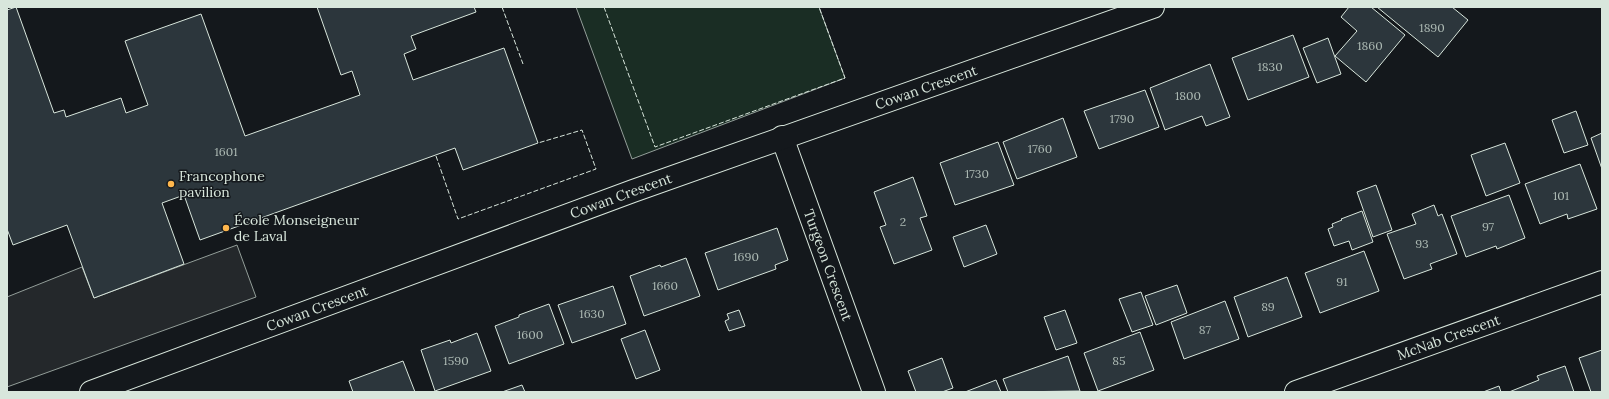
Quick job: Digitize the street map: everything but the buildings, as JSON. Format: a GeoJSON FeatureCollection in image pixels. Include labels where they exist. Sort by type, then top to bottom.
{"type":"FeatureCollection","features":[{"type":"Feature","properties":{"kind":"street","name":"Cowan Crescent"},"geometry":{"type":"LineString","coordinates":[[91,392],[125,386],[632,191],[1153,7]]}},
{"type":"Feature","properties":{"kind":"street","name":"Turgeon Crescent"},"geometry":{"type":"LineString","coordinates":[[782,138],[874,392]]}},
{"type":"Feature","properties":{"kind":"street","name":"McNab Crescent"},"geometry":{"type":"LineString","coordinates":[[1296,392],[1602,282]]}},
{"type":"Feature","properties":{"kind":"green space"},"geometry":{"type":"Polygon","coordinates":[[[576,7],[819,7],[845,78],[632,159],[576,7]]]}},
{"type":"Feature","properties":{"kind":"shaded area"},"geometry":{"type":"Polygon","coordinates":[[[237,245],[256,297],[7,387],[7,297],[82,267],[94,298],[237,245]]]}},
{"type":"Feature","properties":{"kind":"fence"},"geometry":{"type":"LineString","coordinates":[[502,7],[523,64]]}},
{"type":"Feature","properties":{"kind":"fence"},"geometry":{"type":"LineString","coordinates":[[604,7],[655,147],[845,78],[819,7]]}},
{"type":"Feature","properties":{"kind":"fence"},"geometry":{"type":"LineString","coordinates":[[436,156],[458,219],[596,169],[582,130],[538,143]]}},
{"type":"Feature","properties":{"kind":"place","name":"Francophone pavilion"},"geometry":{"type":"Point","coordinates":[171,184]}},
{"type":"Feature","properties":{"kind":"place","name":"École Monseigneur de Laval"},"geometry":{"type":"Point","coordinates":[226,228]}}]}
